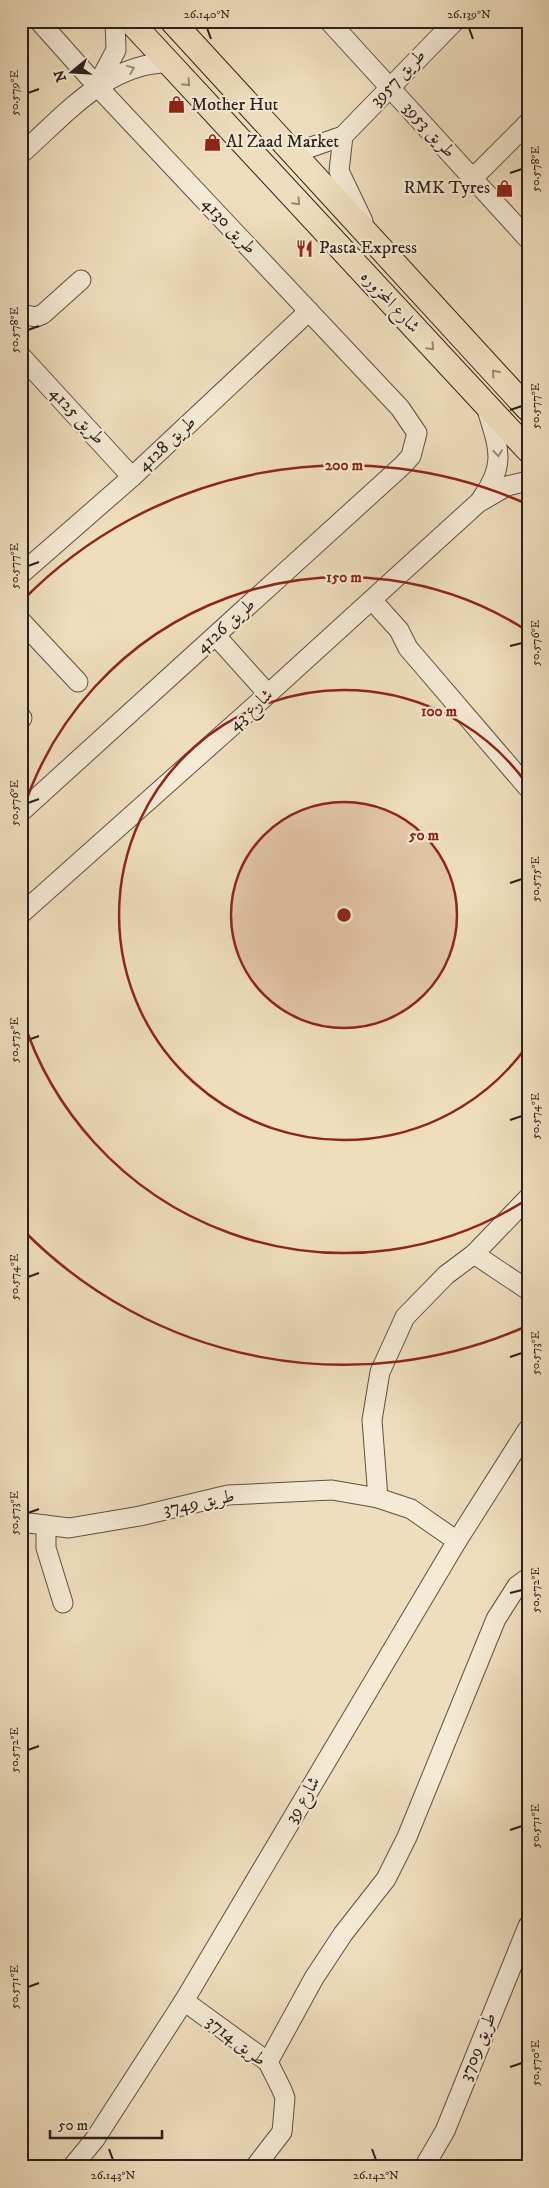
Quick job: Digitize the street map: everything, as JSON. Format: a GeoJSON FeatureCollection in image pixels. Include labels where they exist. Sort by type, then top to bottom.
{"type":"FeatureCollection","features":[{"type":"Feature","properties":{"kind":"main road","name":"شارع المحزوره"},"geometry":{"type":"LineString","coordinates":[[130,21],[485,406],[528,450]]}},
{"type":"Feature","properties":{"kind":"main road","name":"شارع المحزوره"},"geometry":{"type":"LineString","coordinates":[[172,21],[528,409]]}},
{"type":"Feature","properties":{"kind":"street","name":"طريق 4130"},"geometry":{"type":"LineString","coordinates":[[39,21],[97,86],[400,408],[418,432]]}},
{"type":"Feature","properties":{"kind":"street"},"geometry":{"type":"LineString","coordinates":[[97,86],[116,50],[115,21]]}},
{"type":"Feature","properties":{"kind":"street","name":"طريق 3953"},"geometry":{"type":"LineString","coordinates":[[329,21],[528,239]]}},
{"type":"Feature","properties":{"kind":"street","name":"طريق 3957"},"geometry":{"type":"LineString","coordinates":[[294,153],[343,136],[455,21]]}},
{"type":"Feature","properties":{"kind":"street"},"geometry":{"type":"LineString","coordinates":[[21,154],[97,86],[132,68],[151,63],[169,63]]}},
{"type":"Feature","properties":{"kind":"street"},"geometry":{"type":"LineString","coordinates":[[472,179],[528,123]]}},
{"type":"Feature","properties":{"kind":"street"},"geometry":{"type":"LineString","coordinates":[[343,136],[339,170],[370,237]]}},
{"type":"Feature","properties":{"kind":"street"},"geometry":{"type":"LineString","coordinates":[[21,314],[36,317],[43,314],[81,280]]}},
{"type":"Feature","properties":{"kind":"street","name":"طريق 4128"},"geometry":{"type":"LineString","coordinates":[[21,574],[132,477],[309,311]]}},
{"type":"Feature","properties":{"kind":"street","name":"طريق 4125"},"geometry":{"type":"LineString","coordinates":[[21,356],[132,477]]}},
{"type":"Feature","properties":{"kind":"street","name":"شارع 43"},"geometry":{"type":"LineString","coordinates":[[478,503],[495,477],[499,464],[496,438],[485,406]]}},
{"type":"Feature","properties":{"kind":"street","name":"طريق 4126"},"geometry":{"type":"LineString","coordinates":[[21,812],[403,465],[411,456],[418,432]]}},
{"type":"Feature","properties":{"kind":"street","name":"شارع 43"},"geometry":{"type":"LineString","coordinates":[[21,914],[268,694],[478,503],[507,486],[528,481]]}},
{"type":"Feature","properties":{"kind":"street"},"geometry":{"type":"LineString","coordinates":[[367,604],[399,630],[408,648],[528,788]]}},
{"type":"Feature","properties":{"kind":"street"},"geometry":{"type":"LineString","coordinates":[[21,620],[78,682]]}},
{"type":"Feature","properties":{"kind":"street"},"geometry":{"type":"LineString","coordinates":[[216,636],[268,694]]}},
{"type":"Feature","properties":{"kind":"street"},"geometry":{"type":"LineString","coordinates":[[378,1498],[372,1420],[380,1372],[404,1317],[446,1275],[474,1254],[528,1198]]}},
{"type":"Feature","properties":{"kind":"street"},"geometry":{"type":"LineString","coordinates":[[474,1254],[528,1290]]}},
{"type":"Feature","properties":{"kind":"street","name":"شارع 39"},"geometry":{"type":"LineString","coordinates":[[72,2167],[95,2139],[184,2001],[457,1541],[528,1430]]}},
{"type":"Feature","properties":{"kind":"street","name":"طريق 3749"},"geometry":{"type":"LineString","coordinates":[[21,1522],[69,1528],[140,1516],[228,1495],[332,1490],[378,1498],[411,1509],[457,1541]]}},
{"type":"Feature","properties":{"kind":"street"},"geometry":{"type":"LineString","coordinates":[[46,1524],[46,1548],[63,1603]]}},
{"type":"Feature","properties":{"kind":"street"},"geometry":{"type":"LineString","coordinates":[[268,2062],[314,1978],[386,1879],[407,1837],[496,1618],[517,1586],[528,1578]]}},
{"type":"Feature","properties":{"kind":"street","name":"طريق 3709"},"geometry":{"type":"LineString","coordinates":[[424,2167],[444,2131],[528,1926]]}},
{"type":"Feature","properties":{"kind":"street","name":"طريق 3714"},"geometry":{"type":"LineString","coordinates":[[184,2001],[268,2062],[285,2098],[282,2132],[255,2167]]}},
{"type":"Feature","properties":{"kind":"place","name":"Mother Hut"},"geometry":{"type":"Point","coordinates":[177,105]}},
{"type":"Feature","properties":{"kind":"place","name":"Al Zaad Market"},"geometry":{"type":"Point","coordinates":[212,142]}},
{"type":"Feature","properties":{"kind":"place","name":"RMK Tyres"},"geometry":{"type":"Point","coordinates":[504,188]}},
{"type":"Feature","properties":{"kind":"place","name":"Pasta Express"},"geometry":{"type":"Point","coordinates":[305,248]}}]}
